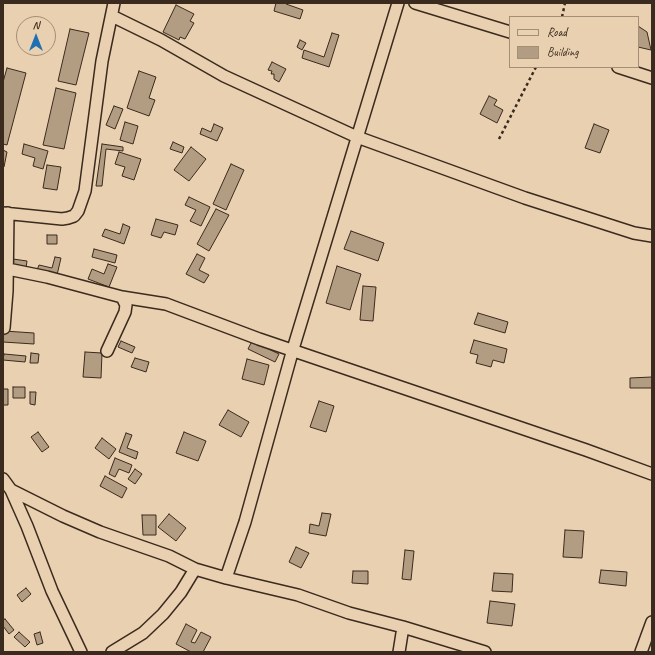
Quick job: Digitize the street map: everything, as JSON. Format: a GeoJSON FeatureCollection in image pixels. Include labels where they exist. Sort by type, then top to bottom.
{"type":"FeatureCollection","features":[{"type":"Feature","properties":{"kind":"street"},"geometry":{"type":"LineString","coordinates":[[4,328],[6,306],[6,213],[62,219],[74,216],[78,211],[85,191],[102,61],[114,3]]}},
{"type":"Feature","properties":{"kind":"street"},"geometry":{"type":"LineString","coordinates":[[226,578],[245,522],[294,349],[398,3]]}},
{"type":"Feature","properties":{"kind":"street"},"geometry":{"type":"LineString","coordinates":[[415,3],[509,32]]}},
{"type":"Feature","properties":{"kind":"street"},"geometry":{"type":"LineString","coordinates":[[112,16],[161,40],[224,76],[357,137],[525,198],[634,233],[652,236]]}},
{"type":"Feature","properties":{"kind":"street"},"geometry":{"type":"LineString","coordinates":[[621,68],[652,78]]}},
{"type":"Feature","properties":{"kind":"street"},"geometry":{"type":"LineString","coordinates":[[5,268],[47,277],[122,297],[166,304],[259,339],[294,349],[652,474]]}},
{"type":"Feature","properties":{"kind":"street"},"geometry":{"type":"LineString","coordinates":[[107,350],[125,312],[126,305],[122,297]]}},
{"type":"Feature","properties":{"kind":"street"},"geometry":{"type":"LineString","coordinates":[[3,479],[11,490],[52,590],[81,652]]}},
{"type":"Feature","properties":{"kind":"street"},"geometry":{"type":"LineString","coordinates":[[11,490],[63,516],[100,532],[169,556],[195,569],[298,595],[348,613],[403,627],[485,652]]}},
{"type":"Feature","properties":{"kind":"street"},"geometry":{"type":"LineString","coordinates":[[112,652],[143,633],[163,614],[181,592],[195,569]]}},
{"type":"Feature","properties":{"kind":"street"},"geometry":{"type":"LineString","coordinates":[[641,652],[652,622]]}},
{"type":"Feature","properties":{"kind":"street"},"geometry":{"type":"LineString","coordinates":[[399,652],[403,627]]}},
{"type":"Feature","properties":{"kind":"path"},"geometry":{"type":"LineString","coordinates":[[562,16],[565,3]]}},
{"type":"Feature","properties":{"kind":"path"},"geometry":{"type":"LineString","coordinates":[[499,139],[535,68]]}},
{"type":"Feature","properties":{"kind":"building"},"geometry":{"type":"Polygon","coordinates":[[[276,3],[287,3],[286,4],[303,10],[300,19],[274,11],[276,3]]]}},
{"type":"Feature","properties":{"kind":"building"},"geometry":{"type":"Polygon","coordinates":[[[176,5],[194,14],[190,21],[194,23],[185,39],[180,37],[179,40],[163,32],[176,5]]]}},
{"type":"Feature","properties":{"kind":"building"},"geometry":{"type":"Polygon","coordinates":[[[639,27],[647,32],[651,50],[639,47],[639,27]]]}},
{"type":"Feature","properties":{"kind":"building"},"geometry":{"type":"Polygon","coordinates":[[[70,29],[89,33],[76,85],[58,81],[70,29]]]}},
{"type":"Feature","properties":{"kind":"building"},"geometry":{"type":"Polygon","coordinates":[[[332,33],[339,35],[329,67],[302,58],[304,50],[324,57],[332,33]]]}},
{"type":"Feature","properties":{"kind":"building"},"geometry":{"type":"Polygon","coordinates":[[[300,40],[306,43],[302,50],[297,47],[300,40]]]}},
{"type":"Feature","properties":{"kind":"building"},"geometry":{"type":"Polygon","coordinates":[[[272,62],[286,69],[279,82],[274,79],[274,74],[271,74],[272,71],[268,70],[272,62]]]}},
{"type":"Feature","properties":{"kind":"building"},"geometry":{"type":"Polygon","coordinates":[[[7,68],[26,73],[7,145],[3,144],[3,82],[7,68]]]}},
{"type":"Feature","properties":{"kind":"building"},"geometry":{"type":"Polygon","coordinates":[[[139,71],[156,77],[149,98],[155,100],[149,116],[127,108],[139,71]]]}},
{"type":"Feature","properties":{"kind":"building"},"geometry":{"type":"Polygon","coordinates":[[[56,88],[76,93],[64,149],[43,145],[56,88]]]}},
{"type":"Feature","properties":{"kind":"building"},"geometry":{"type":"Polygon","coordinates":[[[489,96],[497,100],[494,105],[503,110],[497,123],[480,114],[489,96]]]}},
{"type":"Feature","properties":{"kind":"building"},"geometry":{"type":"Polygon","coordinates":[[[114,106],[123,109],[115,129],[106,125],[114,106]]]}},
{"type":"Feature","properties":{"kind":"building"},"geometry":{"type":"Polygon","coordinates":[[[125,122],[138,126],[133,144],[120,140],[125,122]]]}},
{"type":"Feature","properties":{"kind":"building"},"geometry":{"type":"Polygon","coordinates":[[[214,124],[223,128],[217,141],[200,134],[202,128],[211,132],[214,124]]]}},
{"type":"Feature","properties":{"kind":"building"},"geometry":{"type":"Polygon","coordinates":[[[594,124],[609,130],[600,153],[585,148],[594,124]]]}},
{"type":"Feature","properties":{"kind":"building"},"geometry":{"type":"Polygon","coordinates":[[[173,142],[184,147],[182,153],[170,149],[173,142]]]}},
{"type":"Feature","properties":{"kind":"building"},"geometry":{"type":"Polygon","coordinates":[[[24,144],[48,151],[43,169],[33,166],[35,158],[22,154],[24,144]]]}},
{"type":"Feature","properties":{"kind":"building"},"geometry":{"type":"Polygon","coordinates":[[[102,144],[123,147],[123,151],[106,149],[102,186],[96,186],[102,144]]]}},
{"type":"Feature","properties":{"kind":"building"},"geometry":{"type":"Polygon","coordinates":[[[191,147],[206,159],[189,181],[174,170],[191,147]]]}},
{"type":"Feature","properties":{"kind":"building"},"geometry":{"type":"Polygon","coordinates":[[[3,150],[7,152],[4,167],[3,166],[3,150]]]}},
{"type":"Feature","properties":{"kind":"building"},"geometry":{"type":"Polygon","coordinates":[[[119,152],[141,159],[134,180],[122,176],[125,167],[115,164],[119,152]]]}},
{"type":"Feature","properties":{"kind":"building"},"geometry":{"type":"Polygon","coordinates":[[[231,164],[244,170],[226,210],[213,204],[231,164]]]}},
{"type":"Feature","properties":{"kind":"building"},"geometry":{"type":"Polygon","coordinates":[[[47,165],[61,167],[57,190],[43,188],[47,165]]]}},
{"type":"Feature","properties":{"kind":"building"},"geometry":{"type":"Polygon","coordinates":[[[189,197],[210,207],[201,226],[190,221],[196,210],[185,205],[189,197]]]}},
{"type":"Feature","properties":{"kind":"building"},"geometry":{"type":"Polygon","coordinates":[[[216,209],[229,215],[209,251],[197,244],[216,209]]]}},
{"type":"Feature","properties":{"kind":"building"},"geometry":{"type":"Polygon","coordinates":[[[156,219],[178,225],[175,235],[164,232],[161,238],[151,235],[156,219]]]}},
{"type":"Feature","properties":{"kind":"building"},"geometry":{"type":"Polygon","coordinates":[[[123,224],[130,227],[124,244],[102,236],[105,229],[120,234],[123,224]]]}},
{"type":"Feature","properties":{"kind":"building"},"geometry":{"type":"Polygon","coordinates":[[[351,231],[384,243],[378,261],[344,249],[351,231]]]}},
{"type":"Feature","properties":{"kind":"building"},"geometry":{"type":"Polygon","coordinates":[[[47,235],[57,235],[57,244],[47,244],[47,235]]]}},
{"type":"Feature","properties":{"kind":"building"},"geometry":{"type":"Polygon","coordinates":[[[94,249],[117,255],[115,263],[92,257],[94,249]]]}},
{"type":"Feature","properties":{"kind":"building"},"geometry":{"type":"Polygon","coordinates":[[[197,254],[205,258],[199,270],[209,275],[204,283],[186,274],[197,254]]]}},
{"type":"Feature","properties":{"kind":"building"},"geometry":{"type":"Polygon","coordinates":[[[55,257],[61,258],[57,275],[37,270],[39,265],[52,268],[55,257]]]}},
{"type":"Feature","properties":{"kind":"building"},"geometry":{"type":"Polygon","coordinates":[[[13,259],[27,261],[26,268],[11,266],[13,259]]]}},
{"type":"Feature","properties":{"kind":"building"},"geometry":{"type":"Polygon","coordinates":[[[108,264],[117,267],[109,287],[88,279],[92,269],[104,274],[108,264]]]}},
{"type":"Feature","properties":{"kind":"building"},"geometry":{"type":"Polygon","coordinates":[[[337,266],[361,274],[350,310],[326,303],[337,266]]]}},
{"type":"Feature","properties":{"kind":"building"},"geometry":{"type":"Polygon","coordinates":[[[363,286],[376,287],[373,321],[360,320],[363,286]]]}},
{"type":"Feature","properties":{"kind":"building"},"geometry":{"type":"Polygon","coordinates":[[[478,313],[508,322],[505,333],[474,324],[478,313]]]}},
{"type":"Feature","properties":{"kind":"building"},"geometry":{"type":"Polygon","coordinates":[[[4,331],[34,333],[34,344],[3,342],[4,331]]]}},
{"type":"Feature","properties":{"kind":"building"},"geometry":{"type":"Polygon","coordinates":[[[474,340],[507,349],[504,363],[493,360],[491,367],[476,363],[478,355],[470,353],[474,340]]]}},
{"type":"Feature","properties":{"kind":"building"},"geometry":{"type":"Polygon","coordinates":[[[121,341],[135,347],[132,353],[118,347],[121,341]]]}},
{"type":"Feature","properties":{"kind":"building"},"geometry":{"type":"Polygon","coordinates":[[[252,341],[279,354],[275,362],[248,349],[252,341]]]}},
{"type":"Feature","properties":{"kind":"building"},"geometry":{"type":"Polygon","coordinates":[[[85,352],[102,353],[101,378],[83,377],[85,352]]]}},
{"type":"Feature","properties":{"kind":"building"},"geometry":{"type":"Polygon","coordinates":[[[31,353],[39,354],[38,363],[30,363],[31,353]]]}},
{"type":"Feature","properties":{"kind":"building"},"geometry":{"type":"Polygon","coordinates":[[[4,354],[26,356],[25,362],[3,360],[4,354]]]}},
{"type":"Feature","properties":{"kind":"building"},"geometry":{"type":"Polygon","coordinates":[[[135,358],[149,362],[146,372],[131,367],[135,358]]]}},
{"type":"Feature","properties":{"kind":"building"},"geometry":{"type":"Polygon","coordinates":[[[247,359],[269,365],[264,385],[242,379],[247,359]]]}},
{"type":"Feature","properties":{"kind":"building"},"geometry":{"type":"Polygon","coordinates":[[[652,377],[652,388],[630,388],[630,378],[652,377]]]}},
{"type":"Feature","properties":{"kind":"building"},"geometry":{"type":"Polygon","coordinates":[[[13,387],[25,387],[25,398],[13,398],[13,387]]]}},
{"type":"Feature","properties":{"kind":"building"},"geometry":{"type":"Polygon","coordinates":[[[3,389],[8,389],[8,405],[3,405],[3,389]]]}},
{"type":"Feature","properties":{"kind":"building"},"geometry":{"type":"Polygon","coordinates":[[[30,392],[36,392],[35,405],[30,404],[30,392]]]}},
{"type":"Feature","properties":{"kind":"building"},"geometry":{"type":"Polygon","coordinates":[[[319,401],[334,406],[326,432],[310,427],[319,401]]]}},
{"type":"Feature","properties":{"kind":"building"},"geometry":{"type":"Polygon","coordinates":[[[228,410],[249,422],[241,437],[219,425],[228,410]]]}},
{"type":"Feature","properties":{"kind":"building"},"geometry":{"type":"Polygon","coordinates":[[[38,432],[49,447],[42,452],[31,437],[38,432]]]}},
{"type":"Feature","properties":{"kind":"building"},"geometry":{"type":"Polygon","coordinates":[[[184,432],[206,441],[198,461],[176,453],[184,432]]]}},
{"type":"Feature","properties":{"kind":"building"},"geometry":{"type":"Polygon","coordinates":[[[126,433],[132,435],[127,448],[138,452],[136,459],[119,452],[126,433]]]}},
{"type":"Feature","properties":{"kind":"building"},"geometry":{"type":"Polygon","coordinates":[[[102,438],[116,449],[109,459],[95,448],[102,438]]]}},
{"type":"Feature","properties":{"kind":"building"},"geometry":{"type":"Polygon","coordinates":[[[115,458],[132,465],[129,473],[119,469],[115,477],[109,474],[115,458]]]}},
{"type":"Feature","properties":{"kind":"building"},"geometry":{"type":"Polygon","coordinates":[[[135,469],[142,474],[135,484],[128,479],[135,469]]]}},
{"type":"Feature","properties":{"kind":"building"},"geometry":{"type":"Polygon","coordinates":[[[105,476],[127,488],[122,498],[100,486],[105,476]]]}},
{"type":"Feature","properties":{"kind":"building"},"geometry":{"type":"Polygon","coordinates":[[[322,513],[331,514],[326,536],[309,533],[310,524],[319,526],[322,513]]]}},
{"type":"Feature","properties":{"kind":"building"},"geometry":{"type":"Polygon","coordinates":[[[169,514],[186,528],[176,541],[158,527],[169,514]]]}},
{"type":"Feature","properties":{"kind":"building"},"geometry":{"type":"Polygon","coordinates":[[[142,515],[156,515],[156,535],[143,535],[142,515]]]}},
{"type":"Feature","properties":{"kind":"building"},"geometry":{"type":"Polygon","coordinates":[[[565,530],[584,531],[582,558],[563,557],[565,530]]]}},
{"type":"Feature","properties":{"kind":"building"},"geometry":{"type":"Polygon","coordinates":[[[296,547],[309,553],[301,568],[289,562],[296,547]]]}},
{"type":"Feature","properties":{"kind":"building"},"geometry":{"type":"Polygon","coordinates":[[[405,550],[414,551],[411,580],[402,579],[405,550]]]}},
{"type":"Feature","properties":{"kind":"building"},"geometry":{"type":"Polygon","coordinates":[[[601,570],[627,572],[626,586],[599,583],[601,570]]]}},
{"type":"Feature","properties":{"kind":"building"},"geometry":{"type":"Polygon","coordinates":[[[353,571],[368,571],[368,584],[352,583],[353,571]]]}},
{"type":"Feature","properties":{"kind":"building"},"geometry":{"type":"Polygon","coordinates":[[[494,573],[513,574],[512,592],[492,591],[494,573]]]}},
{"type":"Feature","properties":{"kind":"building"},"geometry":{"type":"Polygon","coordinates":[[[26,588],[31,594],[22,602],[17,595],[26,588]]]}},
{"type":"Feature","properties":{"kind":"building"},"geometry":{"type":"Polygon","coordinates":[[[490,601],[515,604],[512,626],[487,623],[490,601]]]}},
{"type":"Feature","properties":{"kind":"building"},"geometry":{"type":"Polygon","coordinates":[[[5,619],[14,630],[9,634],[3,626],[3,620],[5,619]]]}},
{"type":"Feature","properties":{"kind":"building"},"geometry":{"type":"Polygon","coordinates":[[[186,624],[197,630],[191,642],[195,643],[201,632],[211,637],[203,652],[191,652],[176,644],[186,624]]]}},
{"type":"Feature","properties":{"kind":"building"},"geometry":{"type":"Polygon","coordinates":[[[19,632],[30,642],[25,647],[14,637],[19,632]]]}},
{"type":"Feature","properties":{"kind":"building"},"geometry":{"type":"Polygon","coordinates":[[[40,632],[43,643],[37,645],[34,634],[40,632]]]}}]}
